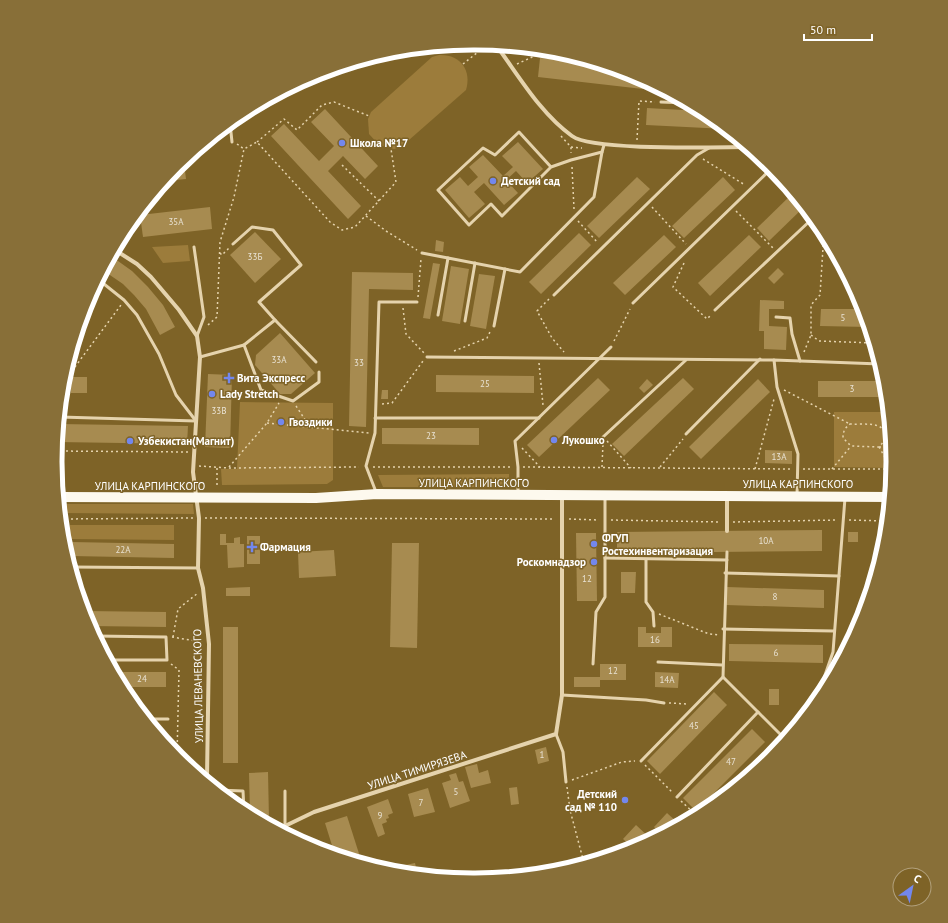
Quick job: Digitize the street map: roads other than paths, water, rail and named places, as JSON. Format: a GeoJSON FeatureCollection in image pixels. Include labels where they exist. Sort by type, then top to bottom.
{"type":"FeatureCollection","features":[{"type":"Feature","properties":{"kind":"main road","name":"УЛИЦА КАРПИНСКОГО"},"geometry":{"type":"LineString","coordinates":[[64,497],[316,498],[377,494],[884,496]]}},
{"type":"Feature","properties":{"kind":"street"},"geometry":{"type":"LineString","coordinates":[[500,51],[550,117],[573,138],[604,146],[739,147]]}},
{"type":"Feature","properties":{"kind":"street"},"geometry":{"type":"LineString","coordinates":[[120,253],[137,264],[151,277],[179,310],[197,336]]}},
{"type":"Feature","properties":{"kind":"street","name":"УЛИЦА ЛЕВАНЕВСКОГО"},"geometry":{"type":"LineString","coordinates":[[197,336],[200,357],[193,466],[199,518],[198,568],[203,588],[209,644],[207,774]]}},
{"type":"Feature","properties":{"kind":"street"},"geometry":{"type":"LineString","coordinates":[[556,734],[562,695],[562,495]]}},
{"type":"Feature","properties":{"kind":"street"},"geometry":{"type":"LineString","coordinates":[[727,496],[727,531]]}},
{"type":"Feature","properties":{"kind":"street","name":"УЛИЦА ТИМИРЯЗЕВА"},"geometry":{"type":"LineString","coordinates":[[285,826],[314,812],[556,734]]}},
{"type":"Feature","properties":{"kind":"lane"},"geometry":{"type":"LineString","coordinates":[[661,102],[675,103]]}},
{"type":"Feature","properties":{"kind":"lane"},"geometry":{"type":"LineString","coordinates":[[231,129],[232,142]]}},
{"type":"Feature","properties":{"kind":"lane"},"geometry":{"type":"LineString","coordinates":[[551,167],[519,132],[495,155],[483,148],[438,190],[470,225],[491,204],[502,216],[551,167],[602,152]]}},
{"type":"Feature","properties":{"kind":"lane"},"geometry":{"type":"LineString","coordinates":[[422,253],[520,272],[594,197],[604,146]]}},
{"type":"Feature","properties":{"kind":"lane"},"geometry":{"type":"LineString","coordinates":[[554,295],[697,155],[711,147]]}},
{"type":"Feature","properties":{"kind":"lane"},"geometry":{"type":"LineString","coordinates":[[633,303],[767,173]]}},
{"type":"Feature","properties":{"kind":"lane"},"geometry":{"type":"LineString","coordinates":[[715,310],[808,222]]}},
{"type":"Feature","properties":{"kind":"lane"},"geometry":{"type":"LineString","coordinates":[[233,244],[252,227],[273,230],[300,265],[259,302],[316,362]]}},
{"type":"Feature","properties":{"kind":"lane"},"geometry":{"type":"LineString","coordinates":[[194,248],[204,317],[197,336]]}},
{"type":"Feature","properties":{"kind":"lane"},"geometry":{"type":"LineString","coordinates":[[438,315],[448,258]]}},
{"type":"Feature","properties":{"kind":"lane"},"geometry":{"type":"LineString","coordinates":[[465,321],[476,263]]}},
{"type":"Feature","properties":{"kind":"lane"},"geometry":{"type":"LineString","coordinates":[[494,326],[505,269]]}},
{"type":"Feature","properties":{"kind":"lane"},"geometry":{"type":"LineString","coordinates":[[103,283],[124,300],[137,315],[150,336],[176,395],[196,421]]}},
{"type":"Feature","properties":{"kind":"lane"},"geometry":{"type":"LineString","coordinates":[[377,494],[366,466],[375,433],[378,302],[417,302]]}},
{"type":"Feature","properties":{"kind":"lane"},"geometry":{"type":"LineString","coordinates":[[776,317],[790,318],[792,334],[800,361]]}},
{"type":"Feature","properties":{"kind":"lane"},"geometry":{"type":"LineString","coordinates":[[200,357],[244,346],[275,320]]}},
{"type":"Feature","properties":{"kind":"lane"},"geometry":{"type":"LineString","coordinates":[[244,346],[261,390],[282,398],[293,401],[319,382],[319,372]]}},
{"type":"Feature","properties":{"kind":"lane"},"geometry":{"type":"LineString","coordinates":[[518,495],[518,467],[515,441],[544,414],[598,358],[611,347]]}},
{"type":"Feature","properties":{"kind":"lane"},"geometry":{"type":"LineString","coordinates":[[427,357],[686,360],[760,359],[873,364]]}},
{"type":"Feature","properties":{"kind":"lane"},"geometry":{"type":"LineString","coordinates":[[686,434],[760,359]]}},
{"type":"Feature","properties":{"kind":"lane"},"geometry":{"type":"LineString","coordinates":[[603,437],[686,360]]}},
{"type":"Feature","properties":{"kind":"lane"},"geometry":{"type":"LineString","coordinates":[[774,360],[777,387],[798,454],[796,495]]}},
{"type":"Feature","properties":{"kind":"lane"},"geometry":{"type":"LineString","coordinates":[[65,416],[196,421]]}},
{"type":"Feature","properties":{"kind":"lane"},"geometry":{"type":"LineString","coordinates":[[375,418],[540,418]]}},
{"type":"Feature","properties":{"kind":"lane"},"geometry":{"type":"LineString","coordinates":[[593,664],[596,612],[605,597],[605,496]]}},
{"type":"Feature","properties":{"kind":"lane"},"geometry":{"type":"LineString","coordinates":[[825,675],[833,652],[845,496]]}},
{"type":"Feature","properties":{"kind":"lane"},"geometry":{"type":"LineString","coordinates":[[727,552],[723,629],[723,677],[781,735]]}},
{"type":"Feature","properties":{"kind":"lane"},"geometry":{"type":"LineString","coordinates":[[605,558],[646,560],[727,560]]}},
{"type":"Feature","properties":{"kind":"lane"},"geometry":{"type":"LineString","coordinates":[[646,560],[646,602],[653,612],[654,626]]}},
{"type":"Feature","properties":{"kind":"lane"},"geometry":{"type":"LineString","coordinates":[[77,567],[198,568]]}},
{"type":"Feature","properties":{"kind":"lane"},"geometry":{"type":"LineString","coordinates":[[725,573],[839,576]]}},
{"type":"Feature","properties":{"kind":"lane"},"geometry":{"type":"LineString","coordinates":[[723,629],[834,631]]}},
{"type":"Feature","properties":{"kind":"lane"},"geometry":{"type":"LineString","coordinates":[[102,636],[166,637],[167,660],[114,660]]}},
{"type":"Feature","properties":{"kind":"lane"},"geometry":{"type":"LineString","coordinates":[[658,662],[722,665]]}},
{"type":"Feature","properties":{"kind":"lane"},"geometry":{"type":"LineString","coordinates":[[641,761],[723,677]]}},
{"type":"Feature","properties":{"kind":"lane"},"geometry":{"type":"LineString","coordinates":[[562,695],[646,700],[664,703]]}},
{"type":"Feature","properties":{"kind":"lane"},"geometry":{"type":"LineString","coordinates":[[677,797],[758,712]]}},
{"type":"Feature","properties":{"kind":"lane"},"geometry":{"type":"LineString","coordinates":[[154,719],[168,719]]}},
{"type":"Feature","properties":{"kind":"lane"},"geometry":{"type":"LineString","coordinates":[[556,734],[563,752],[566,782]]}},
{"type":"Feature","properties":{"kind":"lane"},"geometry":{"type":"LineString","coordinates":[[226,790],[243,791],[244,803]]}},
{"type":"Feature","properties":{"kind":"lane"},"geometry":{"type":"LineString","coordinates":[[285,791],[285,826]]}},
{"type":"Feature","properties":{"kind":"place","name":"Школа №17"},"geometry":{"type":"Point","coordinates":[342,143]}},
{"type":"Feature","properties":{"kind":"place","name":"Детский сад"},"geometry":{"type":"Point","coordinates":[493,181]}},
{"type":"Feature","properties":{"kind":"place","name":"Вита Экспресс"},"geometry":{"type":"Point","coordinates":[229,378]}},
{"type":"Feature","properties":{"kind":"place","name":"Lady Stretch"},"geometry":{"type":"Point","coordinates":[212,394]}},
{"type":"Feature","properties":{"kind":"place","name":"Гвоздики"},"geometry":{"type":"Point","coordinates":[281,422]}},
{"type":"Feature","properties":{"kind":"place","name":"Лукошко"},"geometry":{"type":"Point","coordinates":[554,440]}},
{"type":"Feature","properties":{"kind":"place","name":"Узбекистан(Магнит)"},"geometry":{"type":"Point","coordinates":[130,441]}},
{"type":"Feature","properties":{"kind":"place","name":"ФГУП Ростехинвентаризация"},"geometry":{"type":"Point","coordinates":[594,544]}},
{"type":"Feature","properties":{"kind":"place","name":"Фармация"},"geometry":{"type":"Point","coordinates":[252,547]}},
{"type":"Feature","properties":{"kind":"place","name":"Роскомнадзор"},"geometry":{"type":"Point","coordinates":[594,562]}},
{"type":"Feature","properties":{"kind":"place","name":"Детский сад № 110"},"geometry":{"type":"Point","coordinates":[625,800]}}]}
